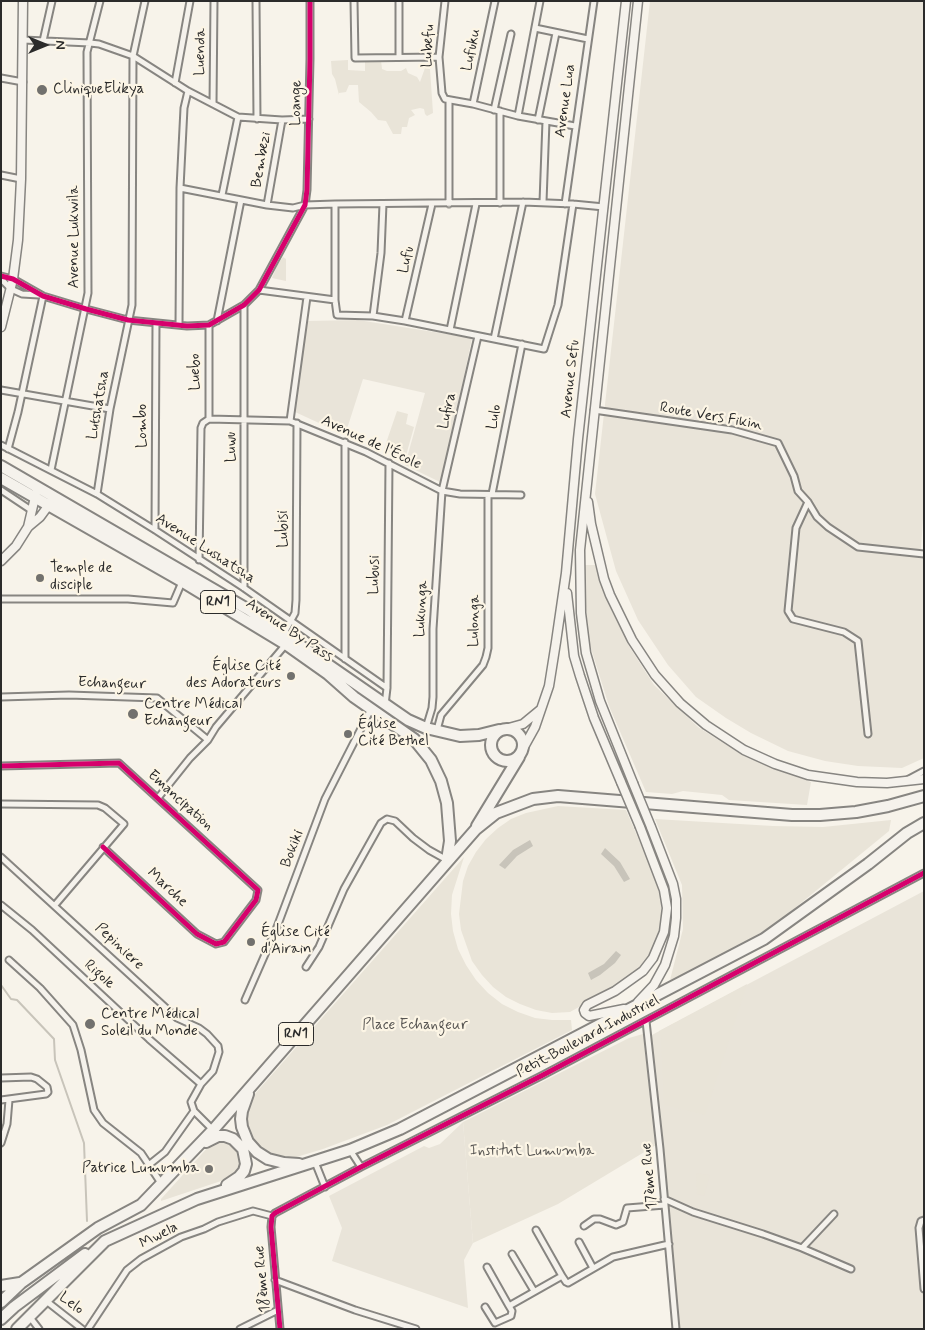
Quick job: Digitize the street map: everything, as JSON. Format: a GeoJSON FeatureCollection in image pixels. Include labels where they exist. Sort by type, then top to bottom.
{"type":"FeatureCollection","features":[{"type":"Feature","properties":{"kind":"highway","name":"Avenue By Pass"},"geometry":{"type":"LineString","coordinates":[[1,466],[37,492],[183,582],[288,639],[354,697],[400,728],[421,746],[431,760],[441,781],[448,804],[450,841],[447,860]]}},
{"type":"Feature","properties":{"kind":"highway","name":"Avenue By Pass"},"geometry":{"type":"LineString","coordinates":[[1,478],[37,492]]}},
{"type":"Feature","properties":{"kind":"highway","name":"Avenue By Pass"},"geometry":{"type":"LineString","coordinates":[[52,501],[249,610],[384,705],[408,720],[426,728]]}},
{"type":"Feature","properties":{"kind":"highway","name":"RN1"},"geometry":{"type":"LineString","coordinates":[[426,728],[436,732],[460,736],[479,735],[502,730]]}},
{"type":"Feature","properties":{"kind":"highway"},"geometry":{"type":"LineString","coordinates":[[476,829],[520,754],[523,746],[521,737],[514,730],[502,730],[495,734],[490,744],[494,755],[503,761],[508,761],[513,760],[520,754]]}},
{"type":"Feature","properties":{"kind":"highway"},"geometry":{"type":"LineString","coordinates":[[499,790],[497,799],[499,806],[509,807]]}},
{"type":"Feature","properties":{"kind":"highway"},"geometry":{"type":"LineString","coordinates":[[447,860],[476,829],[496,814],[532,799],[569,796],[792,815],[820,815],[856,812],[924,796]]}},
{"type":"Feature","properties":{"kind":"highway"},"geometry":{"type":"LineString","coordinates":[[197,1199],[350,1150],[400,1130],[764,939],[868,864],[907,833],[924,823]]}},
{"type":"Feature","properties":{"kind":"highway","name":"RN1"},"geometry":{"type":"LineString","coordinates":[[1,1302],[21,1283],[98,1228],[140,1205],[162,1184],[213,1130],[447,860]]}},
{"type":"Feature","properties":{"kind":"highway"},"geometry":{"type":"LineString","coordinates":[[258,1078],[248,1093],[242,1111],[242,1127],[248,1142],[257,1152],[268,1159],[284,1163],[311,1163]]}},
{"type":"Feature","properties":{"kind":"highway"},"geometry":{"type":"LineString","coordinates":[[1,1320],[14,1307],[67,1266],[105,1241],[234,1182],[240,1177],[246,1164],[246,1156],[243,1149],[232,1139],[218,1136],[210,1139],[185,1160]]}},
{"type":"Feature","properties":{"kind":"highway"},"geometry":{"type":"LineString","coordinates":[[17,1329],[105,1241]]}},
{"type":"Feature","properties":{"kind":"highway"},"geometry":{"type":"LineString","coordinates":[[1,1286],[21,1283]]}},
{"type":"Feature","properties":{"kind":"main road"},"geometry":{"type":"LineString","coordinates":[[1,326],[13,279],[18,240],[21,179],[23,1]]}},
{"type":"Feature","properties":{"kind":"main road","name":"Avenue Sefu"},"geometry":{"type":"LineString","coordinates":[[520,754],[535,727],[549,686],[566,573],[577,450],[626,1]]}},
{"type":"Feature","properties":{"kind":"main road","name":"Avenue Sefu"},"geometry":{"type":"LineString","coordinates":[[586,487],[638,1]]}},
{"type":"Feature","properties":{"kind":"main road"},"geometry":{"type":"LineString","coordinates":[[577,450],[590,451]]}},
{"type":"Feature","properties":{"kind":"main road"},"geometry":{"type":"LineString","coordinates":[[566,573],[574,656],[594,718],[640,827],[664,890],[667,916],[664,932],[653,958],[643,970],[615,991],[587,1005],[584,1010],[589,1016],[633,1008],[648,992],[660,975],[670,951],[676,918],[676,899],[651,827],[600,701],[591,673],[581,613],[580,550],[586,487]]}},
{"type":"Feature","properties":{"kind":"main road"},"geometry":{"type":"LineString","coordinates":[[586,487],[591,524],[610,595],[632,640],[655,675],[680,703],[706,725],[744,750],[775,764],[808,775],[836,780],[887,783],[924,779]]}},
{"type":"Feature","properties":{"kind":"main road"},"geometry":{"type":"LineString","coordinates":[[28,527],[37,492]]}},
{"type":"Feature","properties":{"kind":"main road"},"geometry":{"type":"LineString","coordinates":[[1,562],[16,546],[28,527],[52,501]]}},
{"type":"Feature","properties":{"kind":"main road"},"geometry":{"type":"LineString","coordinates":[[502,730],[523,724],[542,708]]}},
{"type":"Feature","properties":{"kind":"street"},"geometry":{"type":"LineString","coordinates":[[44,41],[52,1]]}},
{"type":"Feature","properties":{"kind":"street","name":"Avenue Lukwila"},"geometry":{"type":"LineString","coordinates":[[51,470],[88,293],[87,52],[100,1]]}},
{"type":"Feature","properties":{"kind":"street","name":"Lutshatsha"},"geometry":{"type":"LineString","coordinates":[[97,494],[110,409],[132,305],[133,56],[145,1]]}},
{"type":"Feature","properties":{"kind":"street"},"geometry":{"type":"LineString","coordinates":[[175,83],[190,1]]}},
{"type":"Feature","properties":{"kind":"street","name":"Luenda"},"geometry":{"type":"LineString","coordinates":[[213,104],[214,1]]}},
{"type":"Feature","properties":{"kind":"street"},"geometry":{"type":"LineString","coordinates":[[256,1],[257,119]]}},
{"type":"Feature","properties":{"kind":"street","name":"Loange"},"geometry":{"type":"LineString","coordinates":[[305,205],[309,120],[310,1]]}},
{"type":"Feature","properties":{"kind":"street"},"geometry":{"type":"LineString","coordinates":[[354,1],[355,58],[439,57]]}},
{"type":"Feature","properties":{"kind":"street"},"geometry":{"type":"LineString","coordinates":[[399,1],[399,56]]}},
{"type":"Feature","properties":{"kind":"street","name":"Lubefu"},"geometry":{"type":"LineString","coordinates":[[445,1],[439,57],[442,93],[445,99],[449,100]]}},
{"type":"Feature","properties":{"kind":"street","name":"Lufuku"},"geometry":{"type":"LineString","coordinates":[[473,104],[495,1]]}},
{"type":"Feature","properties":{"kind":"street"},"geometry":{"type":"LineString","coordinates":[[518,116],[540,1]]}},
{"type":"Feature","properties":{"kind":"street","name":"Avenue Lua"},"geometry":{"type":"LineString","coordinates":[[565,204],[594,1]]}},
{"type":"Feature","properties":{"kind":"street"},"geometry":{"type":"LineString","coordinates":[[535,28],[588,39]]}},
{"type":"Feature","properties":{"kind":"street"},"geometry":{"type":"LineString","coordinates":[[538,120],[556,33]]}},
{"type":"Feature","properties":{"kind":"street"},"geometry":{"type":"LineString","coordinates":[[500,203],[497,111],[510,34]]}},
{"type":"Feature","properties":{"kind":"street"},"geometry":{"type":"LineString","coordinates":[[23,40],[90,42],[133,56],[188,91],[238,117],[309,120]]}},
{"type":"Feature","properties":{"kind":"street"},"geometry":{"type":"LineString","coordinates":[[1,78],[23,83]]}},
{"type":"Feature","properties":{"kind":"street"},"geometry":{"type":"LineString","coordinates":[[179,325],[180,188],[184,108],[188,91]]}},
{"type":"Feature","properties":{"kind":"street"},"geometry":{"type":"LineString","coordinates":[[449,204],[449,100],[473,104],[518,116],[575,126]]}},
{"type":"Feature","properties":{"kind":"street"},"geometry":{"type":"LineString","coordinates":[[222,195],[238,117]]}},
{"type":"Feature","properties":{"kind":"street","name":"Bembezi"},"geometry":{"type":"LineString","coordinates":[[267,205],[282,120]]}},
{"type":"Feature","properties":{"kind":"street"},"geometry":{"type":"LineString","coordinates":[[542,202],[546,121]]}},
{"type":"Feature","properties":{"kind":"street"},"geometry":{"type":"LineString","coordinates":[[1,175],[21,179]]}},
{"type":"Feature","properties":{"kind":"street"},"geometry":{"type":"LineString","coordinates":[[180,188],[267,205],[293,208],[305,205],[335,204],[523,202],[604,207]]}},
{"type":"Feature","properties":{"kind":"street"},"geometry":{"type":"LineString","coordinates":[[217,321],[241,200]]}},
{"type":"Feature","properties":{"kind":"street"},"geometry":{"type":"LineString","coordinates":[[494,339],[523,202]]}},
{"type":"Feature","properties":{"kind":"street"},"geometry":{"type":"LineString","coordinates":[[335,204],[335,300],[336,313],[340,316],[374,316],[405,321],[544,349],[558,305],[573,204]]}},
{"type":"Feature","properties":{"kind":"street"},"geometry":{"type":"LineString","coordinates":[[374,316],[384,204]]}},
{"type":"Feature","properties":{"kind":"street","name":"Lufu"},"geometry":{"type":"LineString","coordinates":[[405,321],[432,204]]}},
{"type":"Feature","properties":{"kind":"street"},"geometry":{"type":"LineString","coordinates":[[450,330],[476,204]]}},
{"type":"Feature","properties":{"kind":"street"},"geometry":{"type":"LineString","coordinates":[[1,278],[13,279],[42,295],[128,320],[179,325],[209,325],[244,305],[259,290],[305,205]]}},
{"type":"Feature","properties":{"kind":"street"},"geometry":{"type":"LineString","coordinates":[[1,278],[11,289],[22,294],[42,295]]}},
{"type":"Feature","properties":{"kind":"street"},"geometry":{"type":"LineString","coordinates":[[259,290],[335,300]]}},
{"type":"Feature","properties":{"kind":"street"},"geometry":{"type":"LineString","coordinates":[[8,448],[22,393],[42,295]]}},
{"type":"Feature","properties":{"kind":"street"},"geometry":{"type":"LineString","coordinates":[[290,421],[307,297]]}},
{"type":"Feature","properties":{"kind":"street","name":"Luwu"},"geometry":{"type":"LineString","coordinates":[[244,305],[244,588]]}},
{"type":"Feature","properties":{"kind":"street","name":"Lombo"},"geometry":{"type":"LineString","coordinates":[[155,530],[156,323]]}},
{"type":"Feature","properties":{"kind":"street","name":"Luebo"},"geometry":{"type":"LineString","coordinates":[[209,325],[209,419]]}},
{"type":"Feature","properties":{"kind":"street","name":"Lufira"},"geometry":{"type":"LineString","coordinates":[[442,491],[478,336]]}},
{"type":"Feature","properties":{"kind":"street","name":"Lulo"},"geometry":{"type":"LineString","coordinates":[[490,494],[522,344]]}},
{"type":"Feature","properties":{"kind":"street"},"geometry":{"type":"LineString","coordinates":[[1,390],[110,409]]}},
{"type":"Feature","properties":{"kind":"street","name":"Route Vers Fikin"},"geometry":{"type":"LineString","coordinates":[[594,410],[732,430],[778,443],[794,476],[798,491],[808,502],[817,517],[828,527],[858,547],[924,554]]}},
{"type":"Feature","properties":{"kind":"street"},"geometry":{"type":"LineString","coordinates":[[199,560],[200,428],[209,419]]}},
{"type":"Feature","properties":{"kind":"street","name":"Avenue de l'École"},"geometry":{"type":"LineString","coordinates":[[209,419],[290,421],[345,442],[442,491],[460,494],[521,495]]}},
{"type":"Feature","properties":{"kind":"street","name":"Lubisi"},"geometry":{"type":"LineString","coordinates":[[288,639],[295,613],[296,600],[297,423]]}},
{"type":"Feature","properties":{"kind":"street"},"geometry":{"type":"LineString","coordinates":[[345,442],[345,660]]}},
{"type":"Feature","properties":{"kind":"street","name":"Avenue Lushatsha"},"geometry":{"type":"LineString","coordinates":[[1,445],[97,494],[155,530],[244,588],[387,688]]}},
{"type":"Feature","properties":{"kind":"street","name":"Lubusi"},"geometry":{"type":"LineString","coordinates":[[384,705],[387,688],[389,463]]}},
{"type":"Feature","properties":{"kind":"street"},"geometry":{"type":"LineString","coordinates":[[1,490],[31,510]]}},
{"type":"Feature","properties":{"kind":"street","name":"Lukunga"},"geometry":{"type":"LineString","coordinates":[[426,728],[432,708],[433,629],[442,491]]}},
{"type":"Feature","properties":{"kind":"street","name":"Lulonga"},"geometry":{"type":"LineString","coordinates":[[436,732],[441,715],[478,671],[486,657],[488,648],[490,494]]}},
{"type":"Feature","properties":{"kind":"street"},"geometry":{"type":"LineString","coordinates":[[808,502],[796,528],[788,611],[793,619],[844,632],[858,641],[868,734]]}},
{"type":"Feature","properties":{"kind":"street"},"geometry":{"type":"LineString","coordinates":[[1,598],[128,599],[173,603],[183,582]]}},
{"type":"Feature","properties":{"kind":"street"},"geometry":{"type":"LineString","coordinates":[[158,798],[190,758],[208,740],[216,727],[288,639]]}},
{"type":"Feature","properties":{"kind":"street","name":"Echangeur"},"geometry":{"type":"LineString","coordinates":[[1,696],[69,695],[157,698],[208,740]]}},
{"type":"Feature","properties":{"kind":"street","name":"Bokiki"},"geometry":{"type":"LineString","coordinates":[[245,1000],[277,927],[325,799],[371,709]]}},
{"type":"Feature","properties":{"kind":"street","name":"Emancipation"},"geometry":{"type":"LineString","coordinates":[[1,766],[119,763],[258,890],[256,900],[248,912],[224,942],[216,944]]}},
{"type":"Feature","properties":{"kind":"street"},"geometry":{"type":"LineString","coordinates":[[904,781],[924,771]]}},
{"type":"Feature","properties":{"kind":"street"},"geometry":{"type":"LineString","coordinates":[[1,804],[102,806],[124,824],[55,905]]}},
{"type":"Feature","properties":{"kind":"street"},"geometry":{"type":"LineString","coordinates":[[306,967],[319,947],[340,897],[381,823],[387,819],[395,821],[421,844],[447,860]]}},
{"type":"Feature","properties":{"kind":"street","name":"Marche"},"geometry":{"type":"LineString","coordinates":[[103,847],[197,934],[216,944]]}},
{"type":"Feature","properties":{"kind":"street","name":"Pepiniere"},"geometry":{"type":"LineString","coordinates":[[2,860],[55,905],[177,1018],[208,1034],[218,1046],[219,1052],[213,1070],[201,1084]]}},
{"type":"Feature","properties":{"kind":"street","name":"Petit Boulevard Industriel"},"geometry":{"type":"LineString","coordinates":[[272,1216],[361,1167],[543,1076],[924,873]]}},
{"type":"Feature","properties":{"kind":"street","name":"Rigole"},"geometry":{"type":"LineString","coordinates":[[1,905],[32,930],[149,1039],[201,1084]]}},
{"type":"Feature","properties":{"kind":"street"},"geometry":{"type":"LineString","coordinates":[[9,960],[40,988],[73,1025],[81,1050],[94,1110],[104,1123],[141,1153],[162,1184]]}},
{"type":"Feature","properties":{"kind":"street","name":"17ème Rue"},"geometry":{"type":"LineString","coordinates":[[646,1021],[676,1329]]}},
{"type":"Feature","properties":{"kind":"street"},"geometry":{"type":"LineString","coordinates":[[1,1078],[31,1077],[47,1087],[48,1092],[46,1094],[1,1100]]}},
{"type":"Feature","properties":{"kind":"street"},"geometry":{"type":"LineString","coordinates":[[201,1084],[191,1102],[194,1111],[213,1130]]}},
{"type":"Feature","properties":{"kind":"street"},"geometry":{"type":"LineString","coordinates":[[1,1143],[7,1124],[9,1100]]}},
{"type":"Feature","properties":{"kind":"street"},"geometry":{"type":"LineString","coordinates":[[150,1164],[166,1152],[194,1111]]}},
{"type":"Feature","properties":{"kind":"street"},"geometry":{"type":"LineString","coordinates":[[350,1150],[361,1167]]}},
{"type":"Feature","properties":{"kind":"street"},"geometry":{"type":"LineString","coordinates":[[311,1163],[325,1187]]}},
{"type":"Feature","properties":{"kind":"street"},"geometry":{"type":"LineString","coordinates":[[584,1226],[594,1219],[600,1219],[616,1225],[623,1222],[627,1208],[665,1202],[802,1248],[851,1269]]}},
{"type":"Feature","properties":{"kind":"street","name":"Mwela"},"geometry":{"type":"LineString","coordinates":[[88,1329],[127,1270],[142,1259],[181,1237],[218,1222],[253,1211],[272,1216]]}},
{"type":"Feature","properties":{"kind":"street"},"geometry":{"type":"LineString","coordinates":[[802,1248],[834,1214]]}},
{"type":"Feature","properties":{"kind":"street","name":"18ème Rue"},"geometry":{"type":"LineString","coordinates":[[272,1216],[271,1227],[280,1329]]}},
{"type":"Feature","properties":{"kind":"street"},"geometry":{"type":"LineString","coordinates":[[924,1220],[921,1221],[919,1228],[924,1289]]}},
{"type":"Feature","properties":{"kind":"street"},"geometry":{"type":"LineString","coordinates":[[536,1230],[562,1276],[568,1283],[614,1257],[669,1244]]}},
{"type":"Feature","properties":{"kind":"street"},"geometry":{"type":"LineString","coordinates":[[579,1242],[593,1268]]}},
{"type":"Feature","properties":{"kind":"street"},"geometry":{"type":"LineString","coordinates":[[512,1254],[534,1291]]}},
{"type":"Feature","properties":{"kind":"street"},"geometry":{"type":"LineString","coordinates":[[485,1307],[495,1323],[511,1316],[512,1311],[487,1267]]}},
{"type":"Feature","properties":{"kind":"street"},"geometry":{"type":"LineString","coordinates":[[509,1306],[562,1276]]}},
{"type":"Feature","properties":{"kind":"street"},"geometry":{"type":"LineString","coordinates":[[275,1280],[355,1310],[416,1329]]}},
{"type":"Feature","properties":{"kind":"street","name":"Lelo"},"geometry":{"type":"LineString","coordinates":[[44,1300],[82,1329]]}},
{"type":"Feature","properties":{"kind":"street"},"geometry":{"type":"LineString","coordinates":[[240,1329],[278,1310]]}},
{"type":"Feature","properties":{"kind":"street"},"geometry":{"type":"LineString","coordinates":[[28,1316],[39,1329]]}},
{"type":"Feature","properties":{"kind":"shaded area"},"geometry":{"type":"Polygon","coordinates":[[[650,1],[924,1],[924,502],[921,550],[924,551],[924,758],[902,768],[858,766],[825,761],[788,751],[726,718],[696,697],[668,665],[638,620],[616,571],[595,494],[650,1]]]}},
{"type":"Feature","properties":{"kind":"shaded area"},"geometry":{"type":"Polygon","coordinates":[[[358,320],[472,338],[442,483],[405,465],[425,393],[363,379],[345,435],[293,411],[308,321],[358,320]]]}},
{"type":"Feature","properties":{"kind":"shaded area"},"geometry":{"type":"Polygon","coordinates":[[[585,565],[595,565],[608,603],[629,646],[654,685],[698,727],[744,756],[811,782],[807,805],[729,800],[722,795],[683,791],[672,794],[646,792],[609,706],[589,642],[585,595],[585,565]]]}},
{"type":"Feature","properties":{"kind":"shaded area"},"geometry":{"type":"Polygon","coordinates":[[[530,840],[533,846],[517,856],[505,869],[499,865],[513,850],[530,840]]]}},
{"type":"Feature","properties":{"kind":"shaded area"},"geometry":{"type":"Polygon","coordinates":[[[605,848],[620,862],[630,879],[624,882],[614,866],[601,854],[605,848]]]}},
{"type":"Feature","properties":{"kind":"shaded area"},"geometry":{"type":"Polygon","coordinates":[[[924,891],[924,1329],[680,1329],[650,1036],[924,891]]]}},
{"type":"Feature","properties":{"kind":"shaded area"},"geometry":{"type":"Polygon","coordinates":[[[616,951],[621,955],[615,963],[591,980],[588,973],[604,964],[616,951]]]}},
{"type":"Feature","properties":{"kind":"shaded area"},"geometry":{"type":"Polygon","coordinates":[[[463,1122],[473,1243],[464,1260],[468,1308],[332,1261],[342,1228],[329,1196],[424,1146],[429,1148],[440,1144],[463,1122]]]}},
{"type":"Feature","properties":{"kind":"green space"},"geometry":{"type":"Polygon","coordinates":[[[365,59],[381,60],[382,69],[387,71],[401,71],[406,68],[408,73],[417,77],[420,82],[425,68],[430,69],[433,113],[427,116],[424,109],[411,110],[415,115],[409,118],[407,127],[402,127],[401,134],[393,134],[386,121],[378,120],[359,102],[358,85],[349,85],[346,92],[339,93],[339,95],[332,74],[331,61],[348,60],[348,70],[365,71],[365,59]]]}},
{"type":"Feature","properties":{"kind":"green space"},"geometry":{"type":"Polygon","coordinates":[[[283,257],[286,259],[286,281],[272,278],[283,257]]]}},
{"type":"Feature","properties":{"kind":"green space"},"geometry":{"type":"Polygon","coordinates":[[[397,411],[408,414],[406,424],[414,427],[405,459],[384,449],[397,411]]]}},
{"type":"Feature","properties":{"kind":"green space","name":"Place Echangeur"},"geometry":{"type":"Polygon","coordinates":[[[558,806],[626,810],[651,868],[661,898],[662,914],[660,931],[655,945],[649,957],[637,970],[613,988],[570,1012],[552,1013],[520,1004],[506,997],[493,987],[472,961],[461,930],[459,914],[463,881],[468,866],[486,839],[511,819],[526,813],[558,806]]]}},
{"type":"Feature","properties":{"kind":"green space"},"geometry":{"type":"Polygon","coordinates":[[[655,819],[823,827],[891,820],[889,831],[779,921],[732,951],[670,980],[683,929],[682,885],[655,819]]]}},
{"type":"Feature","properties":{"kind":"green space","name":"Place Echangeur"},"geometry":{"type":"Polygon","coordinates":[[[464,857],[452,895],[451,914],[458,949],[466,965],[488,993],[502,1004],[535,1018],[571,1020],[572,1030],[387,1125],[293,1158],[278,1157],[262,1149],[252,1136],[247,1120],[249,1104],[254,1095],[464,857]]]}},
{"type":"Feature","properties":{"kind":"green space"},"geometry":{"type":"Polygon","coordinates":[[[747,984],[705,1115],[664,1105],[661,1036],[659,1031],[747,984]]]}},
{"type":"Feature","properties":{"kind":"green space","name":"Institut Lumumba"},"geometry":{"type":"Polygon","coordinates":[[[643,1034],[656,1145],[558,1204],[473,1243],[463,1122],[629,1038],[643,1034]]]}},
{"type":"Feature","properties":{"kind":"green space"},"geometry":{"type":"Polygon","coordinates":[[[220,1141],[232,1144],[237,1148],[241,1159],[238,1171],[230,1178],[161,1201],[209,1146],[220,1141]]]}},
{"type":"Feature","properties":{"kind":"green space"},"geometry":{"type":"Polygon","coordinates":[[[696,1173],[710,1175],[704,1196],[697,1194],[696,1173]]]}},
{"type":"Feature","properties":{"kind":"waterway"},"geometry":{"type":"LineString","coordinates":[[1,985],[11,999],[17,1000],[54,1039],[55,1060],[84,1143],[87,1221]]}},
{"type":"Feature","properties":{"kind":"cycle path"},"geometry":{"type":"LineString","coordinates":[[1,276],[13,279],[43,296],[128,320],[187,326],[209,325],[244,305],[259,290],[305,205],[307,190],[310,1]]}},
{"type":"Feature","properties":{"kind":"cycle path"},"geometry":{"type":"LineString","coordinates":[[1,766],[119,763],[258,890],[256,900],[224,942],[216,944],[197,934],[103,847]]}},
{"type":"Feature","properties":{"kind":"cycle path"},"geometry":{"type":"LineString","coordinates":[[280,1329],[271,1227],[272,1216],[275,1213],[361,1167],[543,1075],[924,873]]}},
{"type":"Feature","properties":{"kind":"place","name":"CliniqueElikya"},"geometry":{"type":"Point","coordinates":[42,90]}},
{"type":"Feature","properties":{"kind":"place","name":"Temple de disciple"},"geometry":{"type":"Point","coordinates":[40,578]}},
{"type":"Feature","properties":{"kind":"place","name":"Église Cité des Adorateurs"},"geometry":{"type":"Point","coordinates":[291,676]}},
{"type":"Feature","properties":{"kind":"place","name":"Centre Médical Echangeur"},"geometry":{"type":"Point","coordinates":[133,714]}},
{"type":"Feature","properties":{"kind":"place","name":"Église Cité Bethel"},"geometry":{"type":"Point","coordinates":[348,734]}},
{"type":"Feature","properties":{"kind":"place","name":"Église Cité d'Airain"},"geometry":{"type":"Point","coordinates":[251,942]}},
{"type":"Feature","properties":{"kind":"place","name":"Centre Médical Soleil du Monde"},"geometry":{"type":"Point","coordinates":[90,1024]}},
{"type":"Feature","properties":{"kind":"place","name":"Patrice Lumumba"},"geometry":{"type":"Point","coordinates":[209,1169]}}]}
